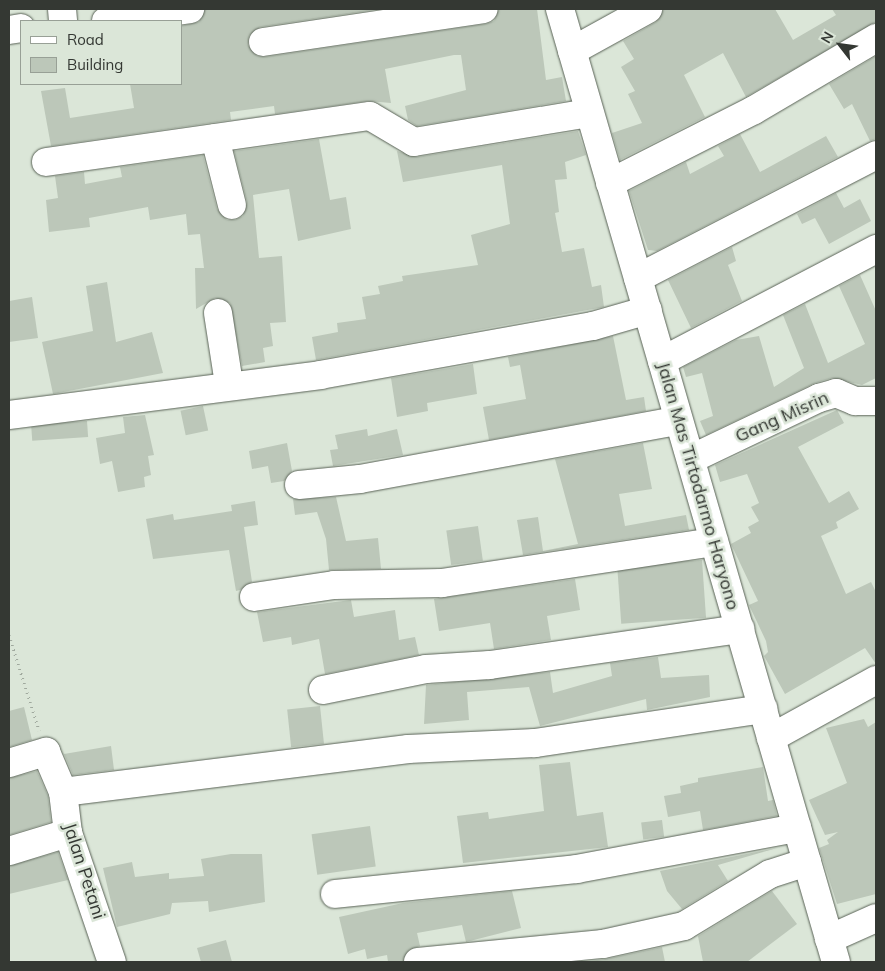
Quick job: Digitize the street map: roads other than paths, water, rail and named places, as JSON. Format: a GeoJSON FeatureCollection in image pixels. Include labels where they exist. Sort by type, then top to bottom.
{"type":"FeatureCollection","features":[{"type":"Feature","properties":{"kind":"street"},"geometry":{"type":"LineString","coordinates":[[113,20],[190,9]]}},
{"type":"Feature","properties":{"kind":"street"},"geometry":{"type":"LineString","coordinates":[[263,42],[484,9]]}},
{"type":"Feature","properties":{"kind":"street","name":"Jalan Mas Tirtodarmo Haryono"},"geometry":{"type":"LineString","coordinates":[[560,9],[648,310],[677,420],[691,460],[833,951]]}},
{"type":"Feature","properties":{"kind":"street"},"geometry":{"type":"LineString","coordinates":[[572,51],[648,9]]}},
{"type":"Feature","properties":{"kind":"street"},"geometry":{"type":"LineString","coordinates":[[610,183],[754,110],[876,38]]}},
{"type":"Feature","properties":{"kind":"street"},"geometry":{"type":"LineString","coordinates":[[46,162],[370,116],[414,142],[590,113]]}},
{"type":"Feature","properties":{"kind":"street"},"geometry":{"type":"LineString","coordinates":[[214,138],[232,205]]}},
{"type":"Feature","properties":{"kind":"street"},"geometry":{"type":"LineString","coordinates":[[638,278],[876,155]]}},
{"type":"Feature","properties":{"kind":"street"},"geometry":{"type":"LineString","coordinates":[[662,361],[876,249]]}},
{"type":"Feature","properties":{"kind":"street"},"geometry":{"type":"LineString","coordinates":[[9,414],[229,384],[320,375],[593,326],[648,310]]}},
{"type":"Feature","properties":{"kind":"street"},"geometry":{"type":"LineString","coordinates":[[218,313],[229,384]]}},
{"type":"Feature","properties":{"kind":"street","name":"Gang Misrin"},"geometry":{"type":"LineString","coordinates":[[691,460],[819,398],[836,393],[855,401],[876,401]]}},
{"type":"Feature","properties":{"kind":"street"},"geometry":{"type":"LineString","coordinates":[[299,485],[360,479],[677,420]]}},
{"type":"Feature","properties":{"kind":"street"},"geometry":{"type":"LineString","coordinates":[[254,597],[334,585],[442,583],[714,542]]}},
{"type":"Feature","properties":{"kind":"street"},"geometry":{"type":"LineString","coordinates":[[323,690],[426,668],[490,665],[740,629]]}},
{"type":"Feature","properties":{"kind":"street"},"geometry":{"type":"LineString","coordinates":[[771,738],[876,680]]}},
{"type":"Feature","properties":{"kind":"street"},"geometry":{"type":"LineString","coordinates":[[63,792],[408,749],[534,743],[763,709]]}},
{"type":"Feature","properties":{"kind":"street","name":"Jalan Petani"},"geometry":{"type":"LineString","coordinates":[[9,763],[46,752],[63,792],[68,833],[112,962]]}},
{"type":"Feature","properties":{"kind":"street"},"geometry":{"type":"LineString","coordinates":[[335,894],[577,869],[797,828]]}},
{"type":"Feature","properties":{"kind":"street"},"geometry":{"type":"LineString","coordinates":[[9,851],[68,833]]}},
{"type":"Feature","properties":{"kind":"street"},"geometry":{"type":"LineString","coordinates":[[418,962],[602,944],[684,926],[770,874],[807,862]]}},
{"type":"Feature","properties":{"kind":"street"},"geometry":{"type":"LineString","coordinates":[[833,951],[876,918]]}}]}
